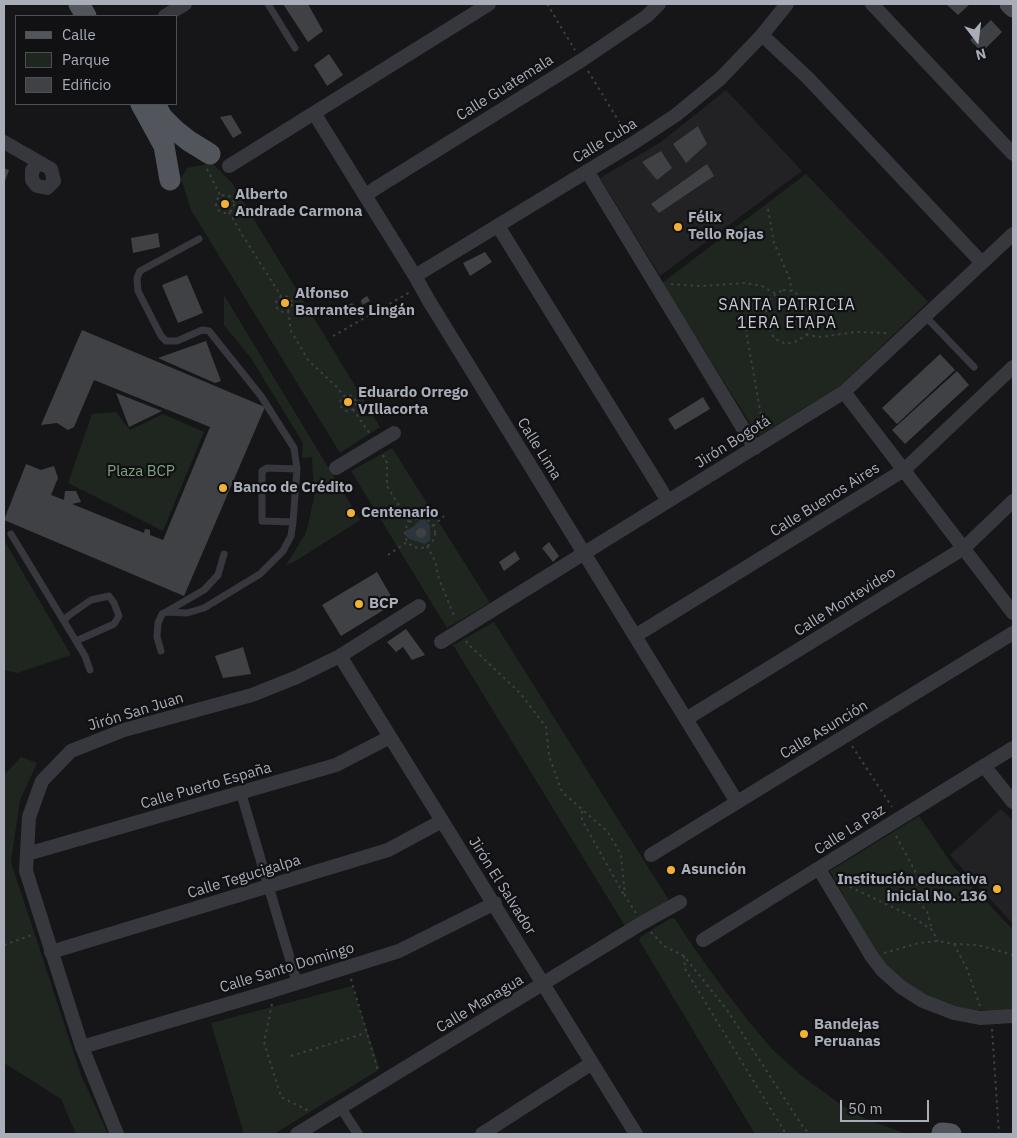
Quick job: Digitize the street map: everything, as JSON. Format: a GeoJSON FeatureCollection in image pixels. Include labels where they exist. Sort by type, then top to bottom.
{"type":"FeatureCollection","features":[{"type":"Feature","properties":{"kind":"main road"},"geometry":{"type":"LineString","coordinates":[[79,4],[85,15]]}},
{"type":"Feature","properties":{"kind":"main road"},"geometry":{"type":"LineString","coordinates":[[94,4],[100,15]]}},
{"type":"Feature","properties":{"kind":"main road"},"geometry":{"type":"LineString","coordinates":[[1010,4],[1013,8]]}},
{"type":"Feature","properties":{"kind":"main road"},"geometry":{"type":"LineString","coordinates":[[142,105],[164,146],[170,180],[176,165],[188,154],[200,152],[210,154]]}},
{"type":"Feature","properties":{"kind":"main road"},"geometry":{"type":"LineString","coordinates":[[156,105],[162,116],[175,130],[210,154]]}},
{"type":"Feature","properties":{"kind":"street"},"geometry":{"type":"LineString","coordinates":[[167,15],[185,4]]}},
{"type":"Feature","properties":{"kind":"street"},"geometry":{"type":"LineString","coordinates":[[229,166],[489,4]]}},
{"type":"Feature","properties":{"kind":"street","name":"Calle Guatemala"},"geometry":{"type":"LineString","coordinates":[[365,196],[582,60],[647,16],[659,4]]}},
{"type":"Feature","properties":{"kind":"street","name":"Calle Cuba"},"geometry":{"type":"LineString","coordinates":[[415,276],[660,126],[706,90],[762,35],[787,4]]}},
{"type":"Feature","properties":{"kind":"street"},"geometry":{"type":"LineString","coordinates":[[872,4],[1013,154]]}},
{"type":"Feature","properties":{"kind":"street"},"geometry":{"type":"LineString","coordinates":[[762,35],[802,72],[982,263]]}},
{"type":"Feature","properties":{"kind":"street","name":"Calle Lima"},"geometry":{"type":"LineString","coordinates":[[314,113],[737,802]]}},
{"type":"Feature","properties":{"kind":"street"},"geometry":{"type":"LineString","coordinates":[[4,142],[40,163]]}},
{"type":"Feature","properties":{"kind":"street"},"geometry":{"type":"LineString","coordinates":[[587,171],[760,444]]}},
{"type":"Feature","properties":{"kind":"street"},"geometry":{"type":"LineString","coordinates":[[498,226],[668,501]]}},
{"type":"Feature","properties":{"kind":"street","name":"Jirón Bogotá"},"geometry":{"type":"LineString","coordinates":[[441,642],[844,392],[1013,234]]}},
{"type":"Feature","properties":{"kind":"street","name":"Calle Buenos Aires"},"geometry":{"type":"LineString","coordinates":[[635,636],[904,470],[1013,368]]}},
{"type":"Feature","properties":{"kind":"street"},"geometry":{"type":"LineString","coordinates":[[844,392],[1013,613]]}},
{"type":"Feature","properties":{"kind":"street"},"geometry":{"type":"LineString","coordinates":[[336,468],[394,433]]}},
{"type":"Feature","properties":{"kind":"street","name":"Calle Montevideo"},"geometry":{"type":"LineString","coordinates":[[686,719],[964,548],[1013,501]]}},
{"type":"Feature","properties":{"kind":"street","name":"Jirón San Juan"},"geometry":{"type":"LineString","coordinates":[[117,1134],[82,1047],[26,870],[29,817],[42,781],[71,751],[124,730],[252,695],[297,677],[340,656],[419,606]]}},
{"type":"Feature","properties":{"kind":"street","name":"Calle Asunción"},"geometry":{"type":"LineString","coordinates":[[652,855],[1013,633]]}},
{"type":"Feature","properties":{"kind":"street","name":"Jirón El Salvador"},"geometry":{"type":"LineString","coordinates":[[340,656],[495,903],[636,1134]]}},
{"type":"Feature","properties":{"kind":"street","name":"Calle Puerto España"},"geometry":{"type":"LineString","coordinates":[[27,854],[336,765],[390,737]]}},
{"type":"Feature","properties":{"kind":"street","name":"Calle La Paz"},"geometry":{"type":"LineString","coordinates":[[703,940],[822,874],[899,819],[1013,748]]}},
{"type":"Feature","properties":{"kind":"street"},"geometry":{"type":"LineString","coordinates":[[984,766],[1013,802]]}},
{"type":"Feature","properties":{"kind":"street"},"geometry":{"type":"LineString","coordinates":[[241,793],[297,983]]}},
{"type":"Feature","properties":{"kind":"street","name":"Calle Tegucigalpa"},"geometry":{"type":"LineString","coordinates":[[51,952],[388,850],[442,821]]}},
{"type":"Feature","properties":{"kind":"street"},"geometry":{"type":"LineString","coordinates":[[822,874],[872,957],[895,982],[923,1001],[954,1013],[990,1018],[1013,1016]]}},
{"type":"Feature","properties":{"kind":"street","name":"Calle Managua"},"geometry":{"type":"LineString","coordinates":[[297,1134],[642,923],[680,902]]}},
{"type":"Feature","properties":{"kind":"street","name":"Calle Santo Domingo"},"geometry":{"type":"LineString","coordinates":[[82,1047],[399,951],[495,903]]}},
{"type":"Feature","properties":{"kind":"street"},"geometry":{"type":"LineString","coordinates":[[482,1134],[592,1063]]}},
{"type":"Feature","properties":{"kind":"street"},"geometry":{"type":"LineString","coordinates":[[341,1108],[358,1134]]}},
{"type":"Feature","properties":{"kind":"lane"},"geometry":{"type":"LineString","coordinates":[[268,4],[295,48]]}},
{"type":"Feature","properties":{"kind":"lane"},"geometry":{"type":"LineString","coordinates":[[166,612],[186,613],[204,608],[260,574],[283,552],[292,536],[297,469],[294,448],[261,396],[209,331],[202,330],[177,341],[166,341],[161,336],[138,291],[137,278],[140,272],[199,239]]}},
{"type":"Feature","properties":{"kind":"lane"},"geometry":{"type":"LineString","coordinates":[[925,316],[974,367]]}},
{"type":"Feature","properties":{"kind":"lane"},"geometry":{"type":"LineString","coordinates":[[293,522],[262,521],[262,471],[267,468],[297,469]]}},
{"type":"Feature","properties":{"kind":"lane"},"geometry":{"type":"LineString","coordinates":[[11,534],[85,656],[90,670]]}},
{"type":"Feature","properties":{"kind":"lane"},"geometry":{"type":"LineString","coordinates":[[161,651],[157,637],[158,623],[162,614],[204,590],[218,575],[224,554]]}},
{"type":"Feature","properties":{"kind":"lane"},"geometry":{"type":"LineString","coordinates":[[64,621],[91,600],[108,596],[114,604],[119,616],[114,624],[76,641]]}},
{"type":"Feature","properties":{"kind":"path"},"geometry":{"type":"LineString","coordinates":[[547,4],[632,144]]}},
{"type":"Feature","properties":{"kind":"path"},"geometry":{"type":"LineString","coordinates":[[210,154],[206,170],[221,196]]}},
{"type":"Feature","properties":{"kind":"path"},"geometry":{"type":"LineString","coordinates":[[221,196],[230,197],[233,201],[233,207],[229,212],[224,213],[217,208],[217,200],[221,196]]}},
{"type":"Feature","properties":{"kind":"path"},"geometry":{"type":"LineString","coordinates":[[768,210],[774,243],[789,277],[792,291]]}},
{"type":"Feature","properties":{"kind":"path"},"geometry":{"type":"LineString","coordinates":[[229,212],[242,236],[281,296]]}},
{"type":"Feature","properties":{"kind":"path"},"geometry":{"type":"LineString","coordinates":[[333,336],[410,292],[415,276]]}},
{"type":"Feature","properties":{"kind":"path"},"geometry":{"type":"LineString","coordinates":[[669,284],[708,286],[745,283],[762,286],[776,294]]}},
{"type":"Feature","properties":{"kind":"path"},"geometry":{"type":"LineString","coordinates":[[783,290],[792,291],[801,296],[807,308],[809,329],[806,335],[797,341],[786,344],[780,342],[771,333],[766,316],[766,308],[768,301],[776,294],[783,290]]}},
{"type":"Feature","properties":{"kind":"path"},"geometry":{"type":"LineString","coordinates":[[281,296],[291,299],[292,307],[288,311],[280,311],[277,307],[277,300],[281,296]]}},
{"type":"Feature","properties":{"kind":"path"},"geometry":{"type":"LineString","coordinates":[[288,311],[291,332],[308,360],[338,388],[343,396]]}},
{"type":"Feature","properties":{"kind":"path"},"geometry":{"type":"LineString","coordinates":[[760,444],[758,390],[746,331],[748,325],[755,319],[766,316]]}},
{"type":"Feature","properties":{"kind":"path"},"geometry":{"type":"LineString","coordinates":[[806,335],[821,337],[855,332],[889,333]]}},
{"type":"Feature","properties":{"kind":"path"},"geometry":{"type":"LineString","coordinates":[[348,394],[354,396],[356,402],[353,409],[346,411],[342,408],[340,400],[343,396],[348,394]]}},
{"type":"Feature","properties":{"kind":"path"},"geometry":{"type":"LineString","coordinates":[[353,409],[387,463],[387,486],[409,522]]}},
{"type":"Feature","properties":{"kind":"path"},"geometry":{"type":"LineString","coordinates":[[433,526],[444,516]]}},
{"type":"Feature","properties":{"kind":"path"},"geometry":{"type":"LineString","coordinates":[[415,518],[426,519],[433,526],[435,536],[433,541],[427,546],[414,547],[407,542],[405,530],[409,522],[415,518]]}},
{"type":"Feature","properties":{"kind":"path"},"geometry":{"type":"LineString","coordinates":[[388,555],[407,542]]}},
{"type":"Feature","properties":{"kind":"path"},"geometry":{"type":"LineString","coordinates":[[427,546],[435,560],[439,579],[460,630],[468,644],[520,693],[546,728],[548,756],[562,792],[607,831],[621,855],[625,896]]}},
{"type":"Feature","properties":{"kind":"path"},"geometry":{"type":"LineString","coordinates":[[846,736],[899,819]]}},
{"type":"Feature","properties":{"kind":"path"},"geometry":{"type":"LineString","coordinates":[[582,811],[582,820],[642,923],[664,946],[684,956],[726,1010],[809,1134]]}},
{"type":"Feature","properties":{"kind":"path"},"geometry":{"type":"LineString","coordinates":[[896,836],[915,871],[917,885],[908,893],[927,911],[932,930],[938,941]]}},
{"type":"Feature","properties":{"kind":"path"},"geometry":{"type":"LineString","coordinates":[[822,874],[911,916],[932,930]]}},
{"type":"Feature","properties":{"kind":"path"},"geometry":{"type":"LineString","coordinates":[[4,945],[45,931]]}},
{"type":"Feature","properties":{"kind":"path"},"geometry":{"type":"LineString","coordinates":[[872,957],[918,943],[938,941],[978,945],[1013,955]]}},
{"type":"Feature","properties":{"kind":"path"},"geometry":{"type":"LineString","coordinates":[[954,944],[967,969],[981,1010],[990,1018],[999,1134]]}},
{"type":"Feature","properties":{"kind":"path"},"geometry":{"type":"LineString","coordinates":[[684,956],[685,969],[786,1134]]}},
{"type":"Feature","properties":{"kind":"path"},"geometry":{"type":"LineString","coordinates":[[347,967],[382,1083]]}},
{"type":"Feature","properties":{"kind":"path"},"geometry":{"type":"LineString","coordinates":[[272,1004],[264,1042],[281,1097],[311,1112]]}},
{"type":"Feature","properties":{"kind":"path"},"geometry":{"type":"LineString","coordinates":[[291,1056],[366,1033]]}},
{"type":"Feature","properties":{"kind":"shaded area","name":"Félix Tello Rojas"},"geometry":{"type":"Polygon","coordinates":[[[726,90],[802,171],[660,276],[600,178],[661,142],[726,90]]]}},
{"type":"Feature","properties":{"kind":"shaded area"},"geometry":{"type":"Polygon","coordinates":[[[420,520],[426,520],[430,526],[430,540],[425,544],[409,539],[405,535],[406,530],[413,527],[420,520]]]}},
{"type":"Feature","properties":{"kind":"shaded area","name":"Institución educativa inicial No. 136"},"geometry":{"type":"Polygon","coordinates":[[[1001,809],[1013,821],[1013,924],[950,855],[1001,809]]]}},
{"type":"Feature","properties":{"kind":"green space"},"geometry":{"type":"Polygon","coordinates":[[[212,163],[232,183],[380,427],[340,453],[191,210],[181,178],[187,168],[212,163]]]}},
{"type":"Feature","properties":{"kind":"green space"},"geometry":{"type":"Polygon","coordinates":[[[806,174],[928,302],[839,387],[758,436],[662,283],[806,174]]]}},
{"type":"Feature","properties":{"kind":"green space"},"geometry":{"type":"Polygon","coordinates":[[[224,295],[360,520],[294,562],[286,565],[306,533],[314,498],[312,457],[302,458],[303,443],[251,358],[224,325],[224,295]]]}},
{"type":"Feature","properties":{"kind":"green space","name":"Plaza BCP"},"geometry":{"type":"Polygon","coordinates":[[[116,412],[130,430],[163,414],[204,432],[163,531],[68,483],[92,414],[116,412]]]}},
{"type":"Feature","properties":{"kind":"green space"},"geometry":{"type":"Polygon","coordinates":[[[392,448],[490,603],[447,628],[351,471],[392,448]]]}},
{"type":"Feature","properties":{"kind":"green space"},"geometry":{"type":"Polygon","coordinates":[[[4,540],[71,655],[17,673],[4,670],[4,540]]]}},
{"type":"Feature","properties":{"kind":"green space"},"geometry":{"type":"Polygon","coordinates":[[[494,622],[670,902],[625,926],[453,645],[494,622]]]}},
{"type":"Feature","properties":{"kind":"green space"},"geometry":{"type":"Polygon","coordinates":[[[21,757],[37,763],[20,800],[11,862],[81,1075],[108,1134],[76,1134],[61,1099],[4,1063],[4,775],[21,757]]]}},
{"type":"Feature","properties":{"kind":"green space"},"geometry":{"type":"Polygon","coordinates":[[[919,816],[954,867],[1013,930],[1013,1009],[1005,1011],[967,1010],[941,1004],[909,987],[880,960],[830,871],[919,816]]]}},
{"type":"Feature","properties":{"kind":"green space"},"geometry":{"type":"Polygon","coordinates":[[[671,918],[675,919],[717,980],[773,1050],[803,1077],[846,1108],[866,1119],[907,1134],[755,1134],[639,940],[640,937],[671,918]]]}},
{"type":"Feature","properties":{"kind":"green space"},"geometry":{"type":"Polygon","coordinates":[[[352,986],[380,1069],[274,1134],[244,1134],[211,1023],[352,986]]]}},
{"type":"Feature","properties":{"kind":"building"},"geometry":{"type":"Polygon","coordinates":[[[283,4],[308,4],[323,31],[308,42],[283,4]]]}},
{"type":"Feature","properties":{"kind":"building"},"geometry":{"type":"Polygon","coordinates":[[[946,4],[970,4],[958,15],[946,4]]]}},
{"type":"Feature","properties":{"kind":"building"},"geometry":{"type":"Polygon","coordinates":[[[991,20],[1002,32],[982,52],[970,40],[991,20]]]}},
{"type":"Feature","properties":{"kind":"building"},"geometry":{"type":"Polygon","coordinates":[[[329,54],[343,75],[327,86],[314,65],[329,54]]]}},
{"type":"Feature","properties":{"kind":"building"},"geometry":{"type":"Polygon","coordinates":[[[231,115],[242,133],[233,138],[220,117],[231,115]]]}},
{"type":"Feature","properties":{"kind":"building"},"geometry":{"type":"Polygon","coordinates":[[[698,126],[707,144],[686,163],[673,144],[698,126]]]}},
{"type":"Feature","properties":{"kind":"building"},"geometry":{"type":"Polygon","coordinates":[[[661,151],[672,168],[657,180],[642,162],[661,151]]]}},
{"type":"Feature","properties":{"kind":"building"},"geometry":{"type":"Polygon","coordinates":[[[707,164],[714,176],[659,213],[651,204],[707,164]]]}},
{"type":"Feature","properties":{"kind":"building"},"geometry":{"type":"Polygon","coordinates":[[[4,168],[9,170],[4,184],[4,168]]]}},
{"type":"Feature","properties":{"kind":"building"},"geometry":{"type":"Polygon","coordinates":[[[158,233],[160,247],[133,253],[131,238],[158,233]]]}},
{"type":"Feature","properties":{"kind":"building"},"geometry":{"type":"Polygon","coordinates":[[[485,252],[492,262],[470,276],[463,263],[485,252]]]}},
{"type":"Feature","properties":{"kind":"building"},"geometry":{"type":"Polygon","coordinates":[[[187,275],[203,313],[178,323],[162,285],[187,275]]]}},
{"type":"Feature","properties":{"kind":"building"},"geometry":{"type":"Polygon","coordinates":[[[367,296],[370,301],[362,305],[361,300],[367,296]]]}},
{"type":"Feature","properties":{"kind":"building"},"geometry":{"type":"Polygon","coordinates":[[[352,303],[357,308],[340,317],[337,311],[352,303]]]}},
{"type":"Feature","properties":{"kind":"building"},"geometry":{"type":"Polygon","coordinates":[[[82,330],[265,407],[184,596],[4,520],[26,464],[41,470],[54,466],[58,478],[51,495],[64,500],[65,491],[76,491],[81,502],[72,504],[144,533],[145,529],[150,530],[150,535],[163,540],[210,427],[94,380],[74,427],[68,430],[57,423],[41,425],[82,330]]]}},
{"type":"Feature","properties":{"kind":"building"},"geometry":{"type":"Polygon","coordinates":[[[206,341],[221,381],[215,383],[158,358],[206,341]]]}},
{"type":"Feature","properties":{"kind":"building"},"geometry":{"type":"Polygon","coordinates":[[[940,354],[955,370],[897,424],[882,408],[940,354]]]}},
{"type":"Feature","properties":{"kind":"building"},"geometry":{"type":"Polygon","coordinates":[[[957,371],[969,385],[905,444],[892,430],[957,371]]]}},
{"type":"Feature","properties":{"kind":"building"},"geometry":{"type":"Polygon","coordinates":[[[116,393],[162,411],[129,427],[116,393]]]}},
{"type":"Feature","properties":{"kind":"building"},"geometry":{"type":"Polygon","coordinates":[[[703,397],[710,409],[675,430],[668,419],[703,397]]]}},
{"type":"Feature","properties":{"kind":"building"},"geometry":{"type":"Polygon","coordinates":[[[419,528],[423,528],[426,533],[425,537],[419,538],[416,535],[416,531],[419,528]]]}},
{"type":"Feature","properties":{"kind":"building"},"geometry":{"type":"Polygon","coordinates":[[[549,542],[559,556],[553,562],[542,548],[549,542]]]}},
{"type":"Feature","properties":{"kind":"building"},"geometry":{"type":"Polygon","coordinates":[[[515,551],[520,559],[504,571],[499,562],[515,551]]]}},
{"type":"Feature","properties":{"kind":"building","name":"BCP"},"geometry":{"type":"Polygon","coordinates":[[[377,572],[395,603],[341,636],[322,605],[377,572]]]}},
{"type":"Feature","properties":{"kind":"building"},"geometry":{"type":"Polygon","coordinates":[[[406,629],[425,655],[412,660],[403,647],[396,652],[387,642],[406,629]]]}},
{"type":"Feature","properties":{"kind":"building"},"geometry":{"type":"Polygon","coordinates":[[[243,647],[251,674],[223,678],[215,656],[243,647]]]}},
{"type":"Feature","properties":{"kind":"place","name":"Alberto Andrade Carmona"},"geometry":{"type":"Point","coordinates":[225,204]}},
{"type":"Feature","properties":{"kind":"place","name":"Félix Tello Rojas"},"geometry":{"type":"Point","coordinates":[678,227]}},
{"type":"Feature","properties":{"kind":"place","name":"Alfonso Barrantes Lingán"},"geometry":{"type":"Point","coordinates":[285,303]}},
{"type":"Feature","properties":{"kind":"place","name":"Eduardo Orrego VIllacorta"},"geometry":{"type":"Point","coordinates":[348,402]}},
{"type":"Feature","properties":{"kind":"place","name":"Banco de Crédito"},"geometry":{"type":"Point","coordinates":[223,488]}},
{"type":"Feature","properties":{"kind":"place","name":"Centenario"},"geometry":{"type":"Point","coordinates":[351,513]}},
{"type":"Feature","properties":{"kind":"place","name":"BCP"},"geometry":{"type":"Point","coordinates":[359,604]}},
{"type":"Feature","properties":{"kind":"place","name":"Asunción"},"geometry":{"type":"Point","coordinates":[671,870]}},
{"type":"Feature","properties":{"kind":"place","name":"Institución educativa inicial No. 136"},"geometry":{"type":"Point","coordinates":[997,889]}},
{"type":"Feature","properties":{"kind":"place","name":"Bandejas Peruanas"},"geometry":{"type":"Point","coordinates":[804,1034]}},
{"type":"Feature","properties":{"kind":"district","name":"SANTA PATRICIA 1ERA ETAPA"},"geometry":{"type":"Point","coordinates":[787,314]}}]}
